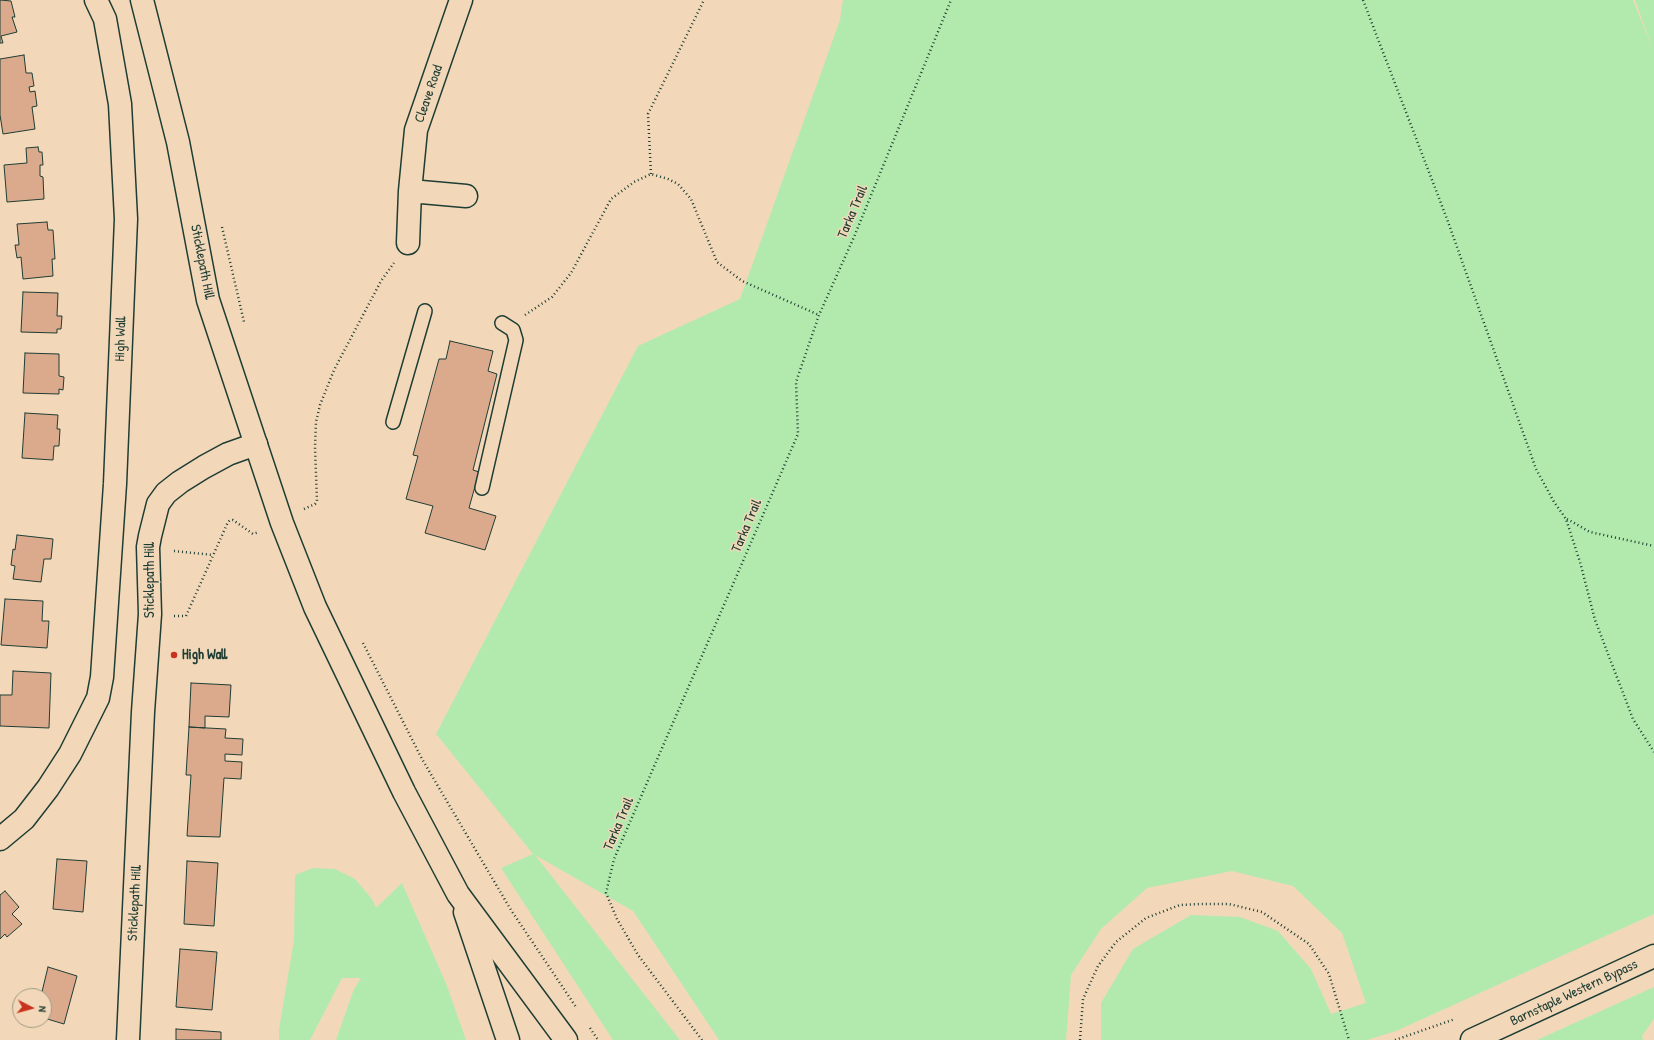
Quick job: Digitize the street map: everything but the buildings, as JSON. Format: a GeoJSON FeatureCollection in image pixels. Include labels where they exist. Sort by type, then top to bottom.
{"type":"FeatureCollection","features":[{"type":"Feature","properties":{"kind":"street","name":"High Wall"},"geometry":{"type":"LineString","coordinates":[[0,839],[27,815],[48,788],[70,754],[98,698],[102,677],[115,484],[126,219],[120,104],[105,19],[96,0]]}},
{"type":"Feature","properties":{"kind":"street","name":"Sticklepath Hill"},"geometry":{"type":"LineString","coordinates":[[128,1040],[143,712],[150,614],[148,547],[158,504],[166,493],[204,467],[228,454],[256,444],[208,300],[178,142],[142,0]]}},
{"type":"Feature","properties":{"kind":"street","name":"Cleave Road"},"geometry":{"type":"LineString","coordinates":[[408,243],[410,191],[416,130],[461,0]]}},
{"type":"Feature","properties":{"kind":"street"},"geometry":{"type":"LineString","coordinates":[[410,191],[466,196]]}},
{"type":"Feature","properties":{"kind":"street"},"geometry":{"type":"LineString","coordinates":[[256,444],[282,523],[316,607],[404,792],[458,894],[566,1040]]}},
{"type":"Feature","properties":{"kind":"street"},"geometry":{"type":"LineString","coordinates":[[458,894],[508,1040]]}},
{"type":"Feature","properties":{"kind":"street","name":"Barnstaple Western Bypass"},"geometry":{"type":"LineString","coordinates":[[1472,1040],[1654,956]]}},
{"type":"Feature","properties":{"kind":"lane"},"geometry":{"type":"LineString","coordinates":[[393,422],[425,311]]}},
{"type":"Feature","properties":{"kind":"lane"},"geometry":{"type":"LineString","coordinates":[[482,488],[516,340],[513,330],[502,323]]}},
{"type":"Feature","properties":{"kind":"path"},"geometry":{"type":"LineString","coordinates":[[651,174],[648,114],[704,0]]}},
{"type":"Feature","properties":{"kind":"path","name":"Tarka Trail"},"geometry":{"type":"LineString","coordinates":[[702,1040],[638,955],[617,919],[606,893],[614,859],[798,434],[796,382],[819,315],[854,237],[951,0]]}},
{"type":"Feature","properties":{"kind":"path"},"geometry":{"type":"LineString","coordinates":[[1363,0],[1447,219],[1536,469],[1554,502],[1566,519],[1580,562],[1595,620],[1633,719],[1654,752]]}},
{"type":"Feature","properties":{"kind":"path"},"geometry":{"type":"LineString","coordinates":[[525,315],[552,297],[571,273],[610,199],[634,182],[651,174],[668,178],[678,184],[691,199],[717,262],[742,281],[819,315]]}},
{"type":"Feature","properties":{"kind":"path"},"geometry":{"type":"LineString","coordinates":[[221,223],[244,323]]}},
{"type":"Feature","properties":{"kind":"path"},"geometry":{"type":"LineString","coordinates":[[150,614],[186,616],[230,520],[234,520],[253,534],[282,523],[305,508],[315,504],[317,501],[315,447],[316,422],[320,405],[334,370],[381,281],[408,243]]}},
{"type":"Feature","properties":{"kind":"path"},"geometry":{"type":"LineString","coordinates":[[305,508],[307,515]]}},
{"type":"Feature","properties":{"kind":"path"},"geometry":{"type":"LineString","coordinates":[[1566,519],[1590,532],[1654,546]]}},
{"type":"Feature","properties":{"kind":"path"},"geometry":{"type":"LineString","coordinates":[[148,547],[213,556]]}},
{"type":"Feature","properties":{"kind":"path"},"geometry":{"type":"LineString","coordinates":[[361,640],[426,766],[511,910],[576,1008]]}},
{"type":"Feature","properties":{"kind":"path"},"geometry":{"type":"LineString","coordinates":[[1080,1040],[1082,998],[1098,966],[1116,942],[1146,918],[1180,905],[1201,904],[1229,904],[1262,912],[1309,944],[1328,974],[1349,1040]]}},
{"type":"Feature","properties":{"kind":"path"},"geometry":{"type":"LineString","coordinates":[[589,1027],[598,1040]]}},
{"type":"Feature","properties":{"kind":"green space"},"geometry":{"type":"Polygon","coordinates":[[[843,0],[1633,0],[1653,50],[1635,0],[1654,0],[1654,914],[1396,1031],[1367,1040],[1101,1040],[1101,1003],[1133,949],[1191,915],[1240,917],[1278,931],[1311,969],[1331,1014],[1366,1003],[1342,933],[1293,886],[1232,871],[1147,888],[1101,929],[1071,975],[1066,1040],[719,1040],[633,911],[535,855],[680,1040],[613,1040],[501,868],[533,854],[436,734],[638,346],[740,299],[840,20],[843,0]]]}},
{"type":"Feature","properties":{"kind":"green space"},"geometry":{"type":"Polygon","coordinates":[[[313,868],[335,869],[355,879],[372,899],[376,908],[402,883],[447,986],[466,1040],[336,1040],[354,989],[361,978],[342,978],[310,1040],[279,1040],[279,1029],[294,940],[295,875],[313,868]]]}},
{"type":"Feature","properties":{"kind":"green space"},"geometry":{"type":"Polygon","coordinates":[[[1654,987],[1654,1019],[1642,1036],[1643,1040],[1537,1040],[1654,987]]]}},
{"type":"Feature","properties":{"kind":"place","name":"High Wall"},"geometry":{"type":"Point","coordinates":[174,655]}}]}
